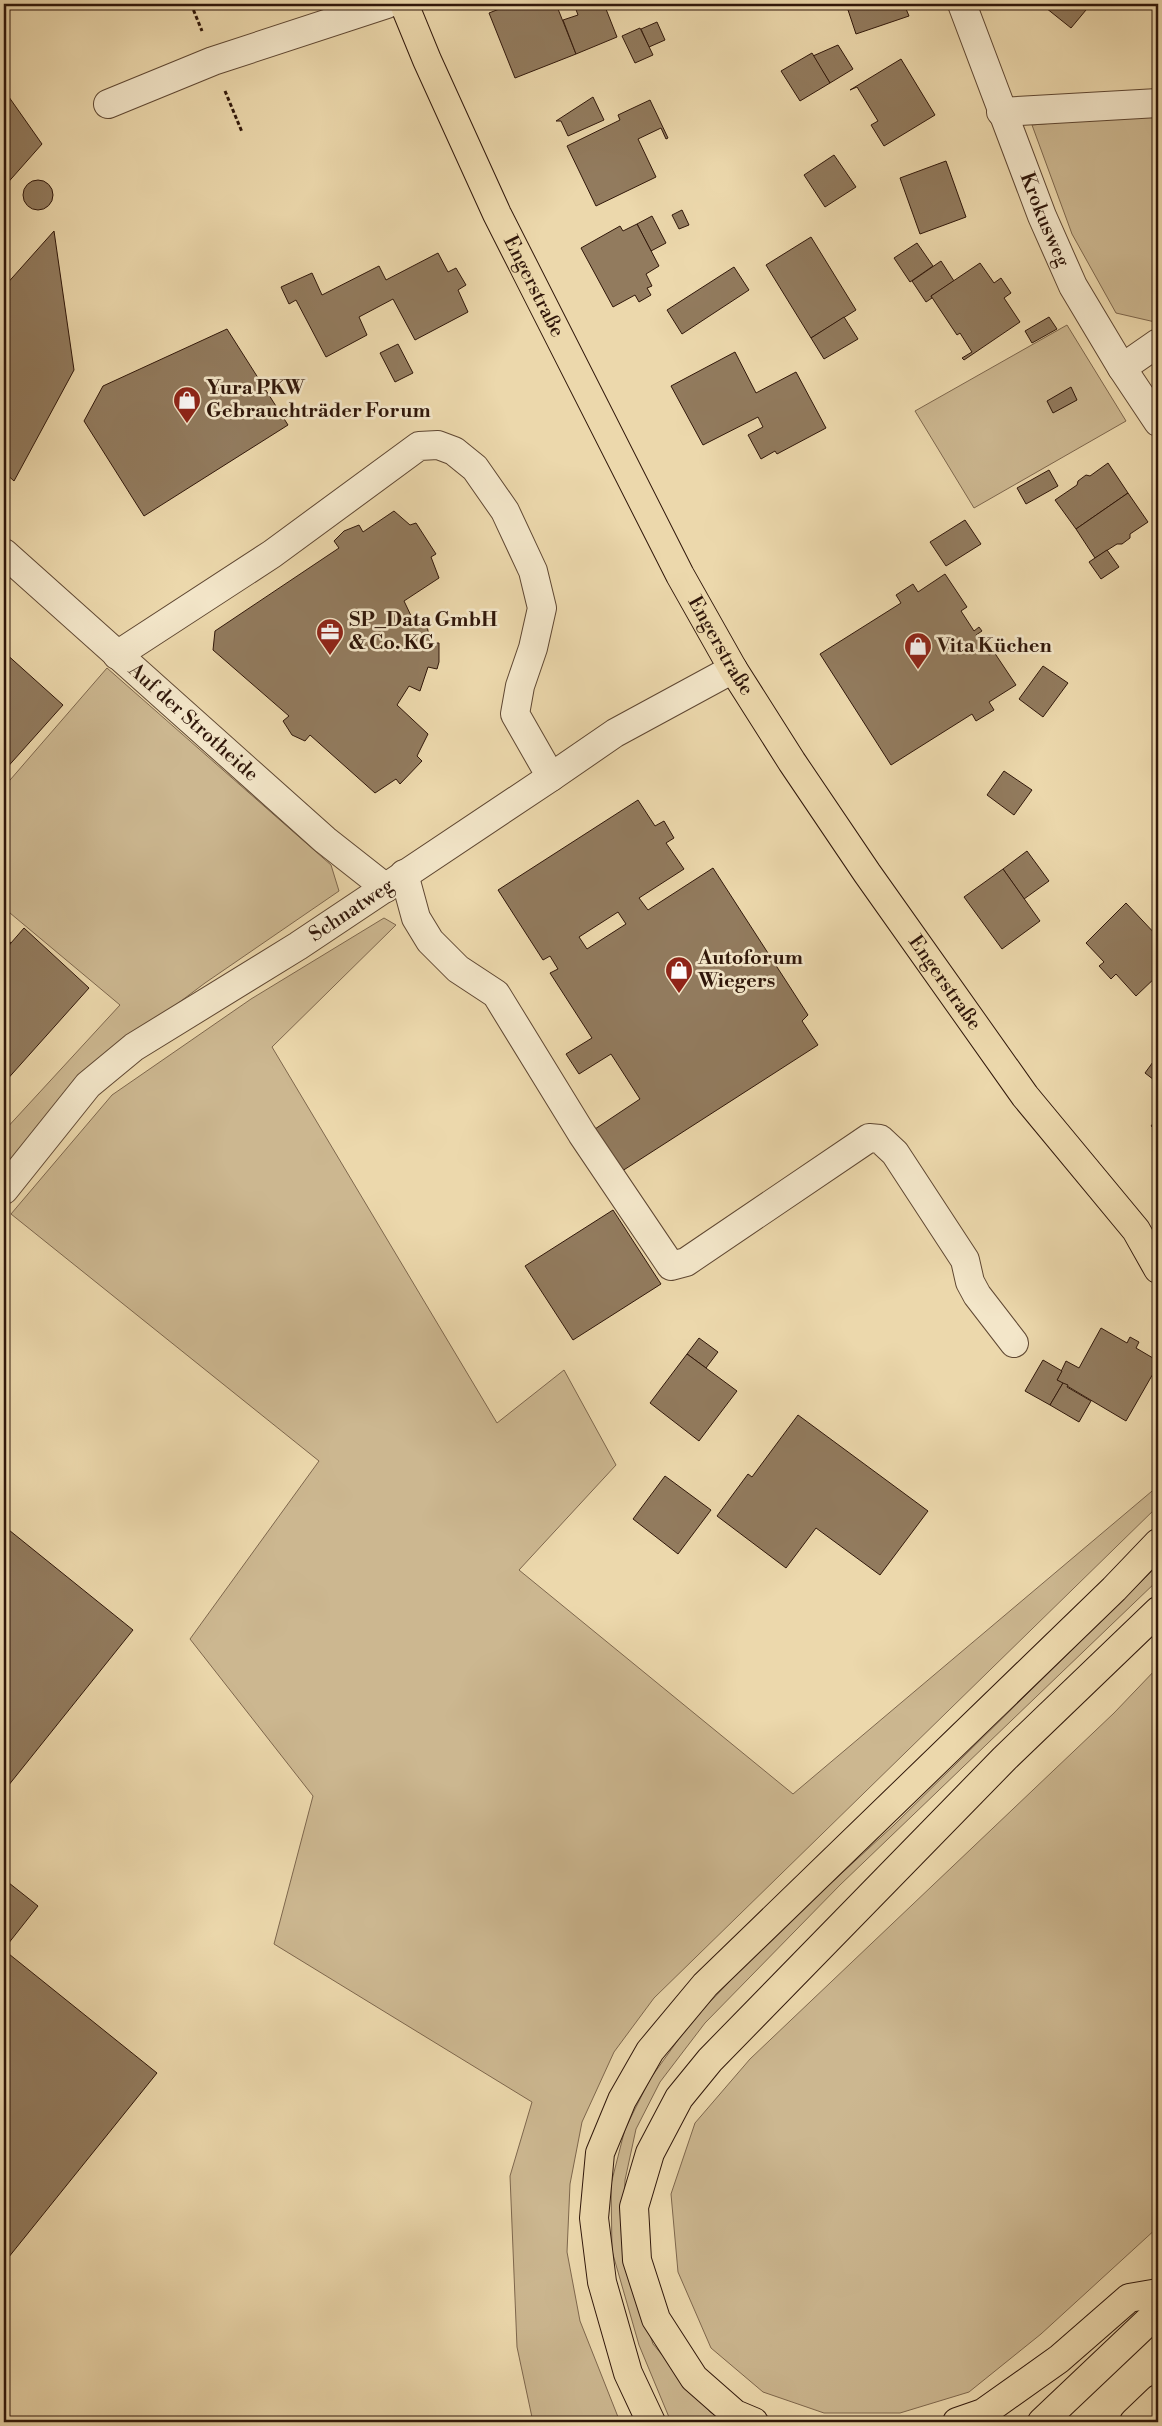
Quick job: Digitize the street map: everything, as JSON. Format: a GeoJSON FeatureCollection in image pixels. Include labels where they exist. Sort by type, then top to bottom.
{"type":"FeatureCollection","features":[{"type":"Feature","properties":{"kind":"main road","name":"Engerstraße"},"geometry":{"type":"LineString","coordinates":[[404,4],[427,60],[497,214],[680,575],[733,669],[792,762],[867,873],[1025,1096],[1136,1230],[1158,1269]]}},
{"type":"Feature","properties":{"kind":"main road","name":"Engerstraße"},"geometry":{"type":"LineString","coordinates":[[1136,1230],[1158,1247]]}},
{"type":"Feature","properties":{"kind":"main road"},"geometry":{"type":"LineString","coordinates":[[651,2422],[628,2372],[604,2291],[594,2218],[600,2153],[622,2100],[650,2051],[705,1985],[1158,1543]]}},
{"type":"Feature","properties":{"kind":"main road"},"geometry":{"type":"LineString","coordinates":[[754,2422],[735,2414],[694,2378],[656,2319],[637,2260],[634,2207],[650,2152],[679,2098],[710,2060],[1005,1758],[1158,1611]]}},
{"type":"Feature","properties":{"kind":"main road"},"geometry":{"type":"LineString","coordinates":[[958,2422],[983,2413],[1051,2365],[1129,2298],[1158,2293]]}},
{"type":"Feature","properties":{"kind":"main road"},"geometry":{"type":"LineString","coordinates":[[1042,2422],[1158,2312]]}},
{"type":"Feature","properties":{"kind":"main road"},"geometry":{"type":"LineString","coordinates":[[1134,2422],[1158,2399]]}},
{"type":"Feature","properties":{"kind":"street"},"geometry":{"type":"LineString","coordinates":[[108,104],[214,61],[387,4]]}},
{"type":"Feature","properties":{"kind":"street","name":"Krokusweg"},"geometry":{"type":"LineString","coordinates":[[962,4],[1001,112],[1042,216],[1073,286],[1122,368],[1158,422]]}},
{"type":"Feature","properties":{"kind":"street"},"geometry":{"type":"LineString","coordinates":[[1001,112],[1158,103]]}},
{"type":"Feature","properties":{"kind":"street"},"geometry":{"type":"LineString","coordinates":[[1122,368],[1158,343]]}},
{"type":"Feature","properties":{"kind":"street"},"geometry":{"type":"LineString","coordinates":[[117,655],[272,554],[419,446],[438,445],[454,451],[475,468],[506,511],[534,571],[542,608],[533,648],[520,686],[515,714],[551,777]]}},
{"type":"Feature","properties":{"kind":"street","name":"Auf der Strotheide"},"geometry":{"type":"LineString","coordinates":[[4,553],[325,840],[395,881]]}},
{"type":"Feature","properties":{"kind":"street","name":"Schnatweg"},"geometry":{"type":"LineString","coordinates":[[4,1190],[88,1085],[134,1047],[249,977],[551,777],[615,732],[733,669]]}},
{"type":"Feature","properties":{"kind":"street"},"geometry":{"type":"LineString","coordinates":[[395,881],[430,942],[458,969],[496,994],[582,1134],[671,1266],[686,1262],[869,1138],[880,1139],[895,1153],[965,1260],[970,1282],[977,1295],[1014,1343]]}},
{"type":"Feature","properties":{"kind":"shaded area"},"geometry":{"type":"Polygon","coordinates":[[[1158,113],[1158,320],[1155,322],[1116,313],[1072,234],[1032,125],[1158,113]]]}},
{"type":"Feature","properties":{"kind":"shaded area"},"geometry":{"type":"Polygon","coordinates":[[[1067,325],[1126,421],[974,508],[915,411],[1067,325]]]}},
{"type":"Feature","properties":{"kind":"shaded area"},"geometry":{"type":"Polygon","coordinates":[[[107,668],[331,865],[339,891],[205,983],[85,1073],[4,1171],[4,1131],[120,1005],[4,908],[4,787],[107,668]]]}},
{"type":"Feature","properties":{"kind":"shaded area"},"geometry":{"type":"Polygon","coordinates":[[[384,918],[396,925],[272,1047],[497,1423],[564,1370],[616,1465],[519,1570],[793,1794],[1158,1486],[1158,1506],[654,1998],[614,2052],[582,2122],[570,2184],[567,2252],[580,2321],[620,2422],[533,2422],[517,2347],[510,2176],[532,2102],[274,1944],[313,1796],[190,1639],[319,1461],[11,1214],[112,1095],[251,999],[384,918]]]}},
{"type":"Feature","properties":{"kind":"shaded area"},"geometry":{"type":"Polygon","coordinates":[[[1158,1565],[1158,1580],[840,1885],[705,2023],[660,2082],[636,2129],[625,2180],[623,2254],[653,2344],[710,2412],[727,2422],[671,2422],[639,2345],[612,2251],[611,2184],[625,2129],[650,2079],[691,2022],[766,1943],[894,1825],[1158,1565]]]}},
{"type":"Feature","properties":{"kind":"shaded area"},"geometry":{"type":"Polygon","coordinates":[[[1158,1667],[1158,2227],[1041,2334],[969,2392],[900,2413],[824,2413],[763,2392],[711,2348],[678,2272],[671,2194],[695,2123],[750,2059],[1114,1713],[1158,1667]]]}},
{"type":"Feature","properties":{"kind":"building"},"geometry":{"type":"Polygon","coordinates":[[[512,4],[556,4],[576,54],[515,78],[489,13],[512,4]]]}},
{"type":"Feature","properties":{"kind":"building"},"geometry":{"type":"Polygon","coordinates":[[[574,4],[604,4],[617,37],[576,54],[563,20],[578,15],[574,4]]]}},
{"type":"Feature","properties":{"kind":"building"},"geometry":{"type":"Polygon","coordinates":[[[846,4],[904,4],[909,16],[856,34],[846,4]]]}},
{"type":"Feature","properties":{"kind":"building"},"geometry":{"type":"Polygon","coordinates":[[[1030,4],[1041,4],[1037,9],[1030,4]]]}},
{"type":"Feature","properties":{"kind":"building"},"geometry":{"type":"Polygon","coordinates":[[[1041,4],[1091,4],[1071,28],[1041,4]]]}},
{"type":"Feature","properties":{"kind":"building"},"geometry":{"type":"Polygon","coordinates":[[[657,22],[665,40],[649,47],[641,29],[657,22]]]}},
{"type":"Feature","properties":{"kind":"building"},"geometry":{"type":"Polygon","coordinates":[[[640,28],[653,55],[635,63],[622,36],[640,28]]]}},
{"type":"Feature","properties":{"kind":"building"},"geometry":{"type":"Polygon","coordinates":[[[838,45],[853,69],[830,83],[813,56],[838,45]]]}},
{"type":"Feature","properties":{"kind":"building"},"geometry":{"type":"Polygon","coordinates":[[[812,53],[830,83],[800,101],[781,71],[812,53]]]}},
{"type":"Feature","properties":{"kind":"building"},"geometry":{"type":"Polygon","coordinates":[[[901,59],[935,115],[884,146],[871,125],[878,121],[857,87],[850,90],[901,59]]]}},
{"type":"Feature","properties":{"kind":"building"},"geometry":{"type":"Polygon","coordinates":[[[4,90],[42,144],[4,187],[4,90]]]}},
{"type":"Feature","properties":{"kind":"building"},"geometry":{"type":"Polygon","coordinates":[[[593,97],[604,120],[568,136],[561,121],[556,121],[593,97]]]}},
{"type":"Feature","properties":{"kind":"building"},"geometry":{"type":"Polygon","coordinates":[[[650,100],[668,138],[666,139],[661,128],[638,139],[656,177],[596,206],[567,146],[620,120],[618,115],[650,100]]]}},
{"type":"Feature","properties":{"kind":"building"},"geometry":{"type":"Polygon","coordinates":[[[834,155],[856,187],[825,207],[804,175],[834,155]]]}},
{"type":"Feature","properties":{"kind":"building"},"geometry":{"type":"Polygon","coordinates":[[[946,161],[966,217],[920,234],[900,178],[946,161]]]}},
{"type":"Feature","properties":{"kind":"building"},"geometry":{"type":"Polygon","coordinates":[[[38,180],[48,185],[53,195],[48,205],[38,210],[28,205],[23,195],[28,185],[38,180]]]}},
{"type":"Feature","properties":{"kind":"building"},"geometry":{"type":"Polygon","coordinates":[[[682,210],[689,225],[679,229],[672,215],[682,210]]]}},
{"type":"Feature","properties":{"kind":"building"},"geometry":{"type":"Polygon","coordinates":[[[652,216],[666,243],[651,251],[637,224],[652,216]]]}},
{"type":"Feature","properties":{"kind":"building"},"geometry":{"type":"Polygon","coordinates":[[[637,224],[659,266],[646,274],[652,286],[647,288],[651,295],[639,302],[635,295],[613,307],[581,248],[620,226],[623,231],[637,224]]]}},
{"type":"Feature","properties":{"kind":"building"},"geometry":{"type":"Polygon","coordinates":[[[54,231],[74,370],[14,481],[4,472],[4,287],[54,231]]]}},
{"type":"Feature","properties":{"kind":"building"},"geometry":{"type":"Polygon","coordinates":[[[811,237],[856,310],[811,338],[766,265],[811,237]]]}},
{"type":"Feature","properties":{"kind":"building"},"geometry":{"type":"Polygon","coordinates":[[[917,243],[933,266],[910,282],[894,258],[917,243]]]}},
{"type":"Feature","properties":{"kind":"building"},"geometry":{"type":"Polygon","coordinates":[[[438,253],[448,272],[456,268],[466,285],[458,290],[468,312],[415,340],[393,299],[359,317],[367,335],[326,357],[296,300],[289,304],[281,287],[312,273],[322,295],[379,266],[386,280],[438,253]]]}},
{"type":"Feature","properties":{"kind":"building"},"geometry":{"type":"Polygon","coordinates":[[[941,261],[954,281],[931,296],[932,298],[926,302],[912,281],[941,261]]]}},
{"type":"Feature","properties":{"kind":"building"},"geometry":{"type":"Polygon","coordinates":[[[980,263],[994,283],[1001,278],[1011,293],[1004,298],[1020,322],[964,360],[962,358],[972,352],[960,333],[957,335],[931,296],[980,263]]]}},
{"type":"Feature","properties":{"kind":"building"},"geometry":{"type":"Polygon","coordinates":[[[734,267],[749,290],[682,334],[667,310],[734,267]]]}},
{"type":"Feature","properties":{"kind":"building"},"geometry":{"type":"Polygon","coordinates":[[[844,317],[858,339],[824,359],[811,338],[844,317]]]}},
{"type":"Feature","properties":{"kind":"building"},"geometry":{"type":"Polygon","coordinates":[[[1049,317],[1057,329],[1032,343],[1025,331],[1049,317]]]}},
{"type":"Feature","properties":{"kind":"building","name":"Yura PKW Gebrauchträder Forum"},"geometry":{"type":"Polygon","coordinates":[[[227,329],[288,425],[144,516],[84,421],[103,386],[227,329]]]}},
{"type":"Feature","properties":{"kind":"building"},"geometry":{"type":"Polygon","coordinates":[[[398,344],[413,373],[395,382],[380,353],[398,344]]]}},
{"type":"Feature","properties":{"kind":"building"},"geometry":{"type":"Polygon","coordinates":[[[735,352],[756,393],[796,372],[826,428],[777,454],[775,451],[761,459],[748,435],[763,427],[758,417],[703,445],[671,386],[735,352]]]}},
{"type":"Feature","properties":{"kind":"building"},"geometry":{"type":"Polygon","coordinates":[[[1071,387],[1077,400],[1053,413],[1047,401],[1071,387]]]}},
{"type":"Feature","properties":{"kind":"building"},"geometry":{"type":"Polygon","coordinates":[[[1108,463],[1128,493],[1076,529],[1055,500],[1077,485],[1078,481],[1086,475],[1090,476],[1108,463]]]}},
{"type":"Feature","properties":{"kind":"building"},"geometry":{"type":"Polygon","coordinates":[[[1049,470],[1058,486],[1026,504],[1017,488],[1049,470]]]}},
{"type":"Feature","properties":{"kind":"building"},"geometry":{"type":"Polygon","coordinates":[[[1128,493],[1148,522],[1130,534],[1130,538],[1122,544],[1117,544],[1095,558],[1076,529],[1128,493]]]}},
{"type":"Feature","properties":{"kind":"building","name":"SP_Data GmbH & Co. KG"},"geometry":{"type":"Polygon","coordinates":[[[394,511],[410,525],[416,523],[436,554],[431,557],[439,578],[404,601],[414,622],[426,619],[430,643],[439,643],[439,662],[437,669],[428,667],[420,691],[409,686],[397,705],[428,734],[417,756],[422,761],[400,784],[396,779],[375,793],[310,735],[305,741],[292,735],[283,721],[289,716],[213,650],[215,631],[339,548],[334,541],[344,531],[359,525],[363,532],[394,511]]]}},
{"type":"Feature","properties":{"kind":"building"},"geometry":{"type":"Polygon","coordinates":[[[965,520],[981,544],[946,566],[930,542],[965,520]]]}},
{"type":"Feature","properties":{"kind":"building"},"geometry":{"type":"Polygon","coordinates":[[[1107,550],[1119,567],[1101,579],[1089,562],[1107,550]]]}},
{"type":"Feature","properties":{"kind":"building","name":"Vita Küchen"},"geometry":{"type":"Polygon","coordinates":[[[945,574],[967,607],[961,611],[974,631],[979,627],[982,631],[976,635],[989,655],[994,652],[1016,685],[989,702],[994,710],[976,721],[972,714],[891,765],[820,654],[901,603],[896,595],[913,584],[918,592],[945,574]]]}},
{"type":"Feature","properties":{"kind":"building"},"geometry":{"type":"Polygon","coordinates":[[[4,652],[63,705],[4,771],[4,652]]]}},
{"type":"Feature","properties":{"kind":"building"},"geometry":{"type":"Polygon","coordinates":[[[1043,666],[1068,683],[1043,717],[1019,699],[1043,666]]]}},
{"type":"Feature","properties":{"kind":"building"},"geometry":{"type":"Polygon","coordinates":[[[1004,771],[1032,790],[1014,815],[987,795],[1004,771]]]}},
{"type":"Feature","properties":{"kind":"building","name":"Autoforum Wiegers"},"geometry":{"type":"Polygon","coordinates":[[[638,800],[655,826],[664,821],[674,838],[666,843],[684,869],[639,898],[648,910],[713,868],[808,1015],[802,1021],[818,1045],[619,1173],[592,1131],[640,1099],[611,1054],[579,1074],[566,1054],[592,1038],[550,973],[558,969],[550,956],[543,960],[498,890],[638,800]],[[618,912],[579,937],[587,949],[626,924],[618,912]]]}},
{"type":"Feature","properties":{"kind":"building"},"geometry":{"type":"Polygon","coordinates":[[[1027,851],[1049,881],[1024,899],[1003,869],[1027,851]]]}},
{"type":"Feature","properties":{"kind":"building"},"geometry":{"type":"Polygon","coordinates":[[[1003,869],[1040,921],[1002,949],[964,897],[1003,869]]]}},
{"type":"Feature","properties":{"kind":"building"},"geometry":{"type":"Polygon","coordinates":[[[1126,903],[1158,937],[1158,975],[1136,996],[1116,974],[1111,979],[1099,966],[1104,962],[1086,943],[1126,903]]]}},
{"type":"Feature","properties":{"kind":"building"},"geometry":{"type":"Polygon","coordinates":[[[24,928],[89,988],[4,1083],[4,951],[24,928]]]}},
{"type":"Feature","properties":{"kind":"building"},"geometry":{"type":"Polygon","coordinates":[[[4,937],[11,943],[4,951],[4,937]]]}},
{"type":"Feature","properties":{"kind":"building"},"geometry":{"type":"Polygon","coordinates":[[[1158,1055],[1158,1083],[1145,1073],[1158,1055]]]}},
{"type":"Feature","properties":{"kind":"building"},"geometry":{"type":"Polygon","coordinates":[[[1158,1117],[1158,1131],[1151,1126],[1158,1117]]]}},
{"type":"Feature","properties":{"kind":"building"},"geometry":{"type":"Polygon","coordinates":[[[613,1210],[661,1284],[573,1340],[525,1266],[613,1210]]]}},
{"type":"Feature","properties":{"kind":"building"},"geometry":{"type":"Polygon","coordinates":[[[1101,1328],[1127,1343],[1130,1337],[1139,1342],[1136,1348],[1158,1361],[1158,1365],[1126,1421],[1057,1380],[1066,1361],[1079,1368],[1101,1328]]]}},
{"type":"Feature","properties":{"kind":"building"},"geometry":{"type":"Polygon","coordinates":[[[699,1338],[718,1352],[706,1368],[687,1354],[699,1338]]]}},
{"type":"Feature","properties":{"kind":"building"},"geometry":{"type":"Polygon","coordinates":[[[687,1354],[737,1391],[699,1441],[650,1403],[687,1354]]]}},
{"type":"Feature","properties":{"kind":"building"},"geometry":{"type":"Polygon","coordinates":[[[1043,1360],[1062,1371],[1057,1380],[1063,1383],[1050,1405],[1025,1391],[1043,1360]]]}},
{"type":"Feature","properties":{"kind":"building"},"geometry":{"type":"Polygon","coordinates":[[[1063,1383],[1091,1401],[1079,1422],[1050,1405],[1063,1383]]]}},
{"type":"Feature","properties":{"kind":"building"},"geometry":{"type":"Polygon","coordinates":[[[798,1415],[928,1511],[880,1575],[816,1528],[786,1568],[717,1516],[748,1474],[752,1477],[798,1415]]]}},
{"type":"Feature","properties":{"kind":"building"},"geometry":{"type":"Polygon","coordinates":[[[665,1476],[711,1510],[678,1554],[633,1519],[665,1476]]]}},
{"type":"Feature","properties":{"kind":"building"},"geometry":{"type":"Polygon","coordinates":[[[4,1526],[133,1630],[4,1791],[4,1526]]]}},
{"type":"Feature","properties":{"kind":"building"},"geometry":{"type":"Polygon","coordinates":[[[4,1879],[38,1906],[4,1949],[4,1879]]]}},
{"type":"Feature","properties":{"kind":"building"},"geometry":{"type":"Polygon","coordinates":[[[4,1950],[157,2073],[4,2263],[4,1950]]]}},
{"type":"Feature","properties":{"kind":"place","name":"Yura PKW Gebrauchträder Forum"},"geometry":{"type":"Point","coordinates":[187,424]}},
{"type":"Feature","properties":{"kind":"place","name":"SP_Data GmbH & Co. KG"},"geometry":{"type":"Point","coordinates":[330,656]}},
{"type":"Feature","properties":{"kind":"place","name":"Vita Küchen"},"geometry":{"type":"Point","coordinates":[918,670]}},
{"type":"Feature","properties":{"kind":"place","name":"Autoforum Wiegers"},"geometry":{"type":"Point","coordinates":[679,994]}}]}
